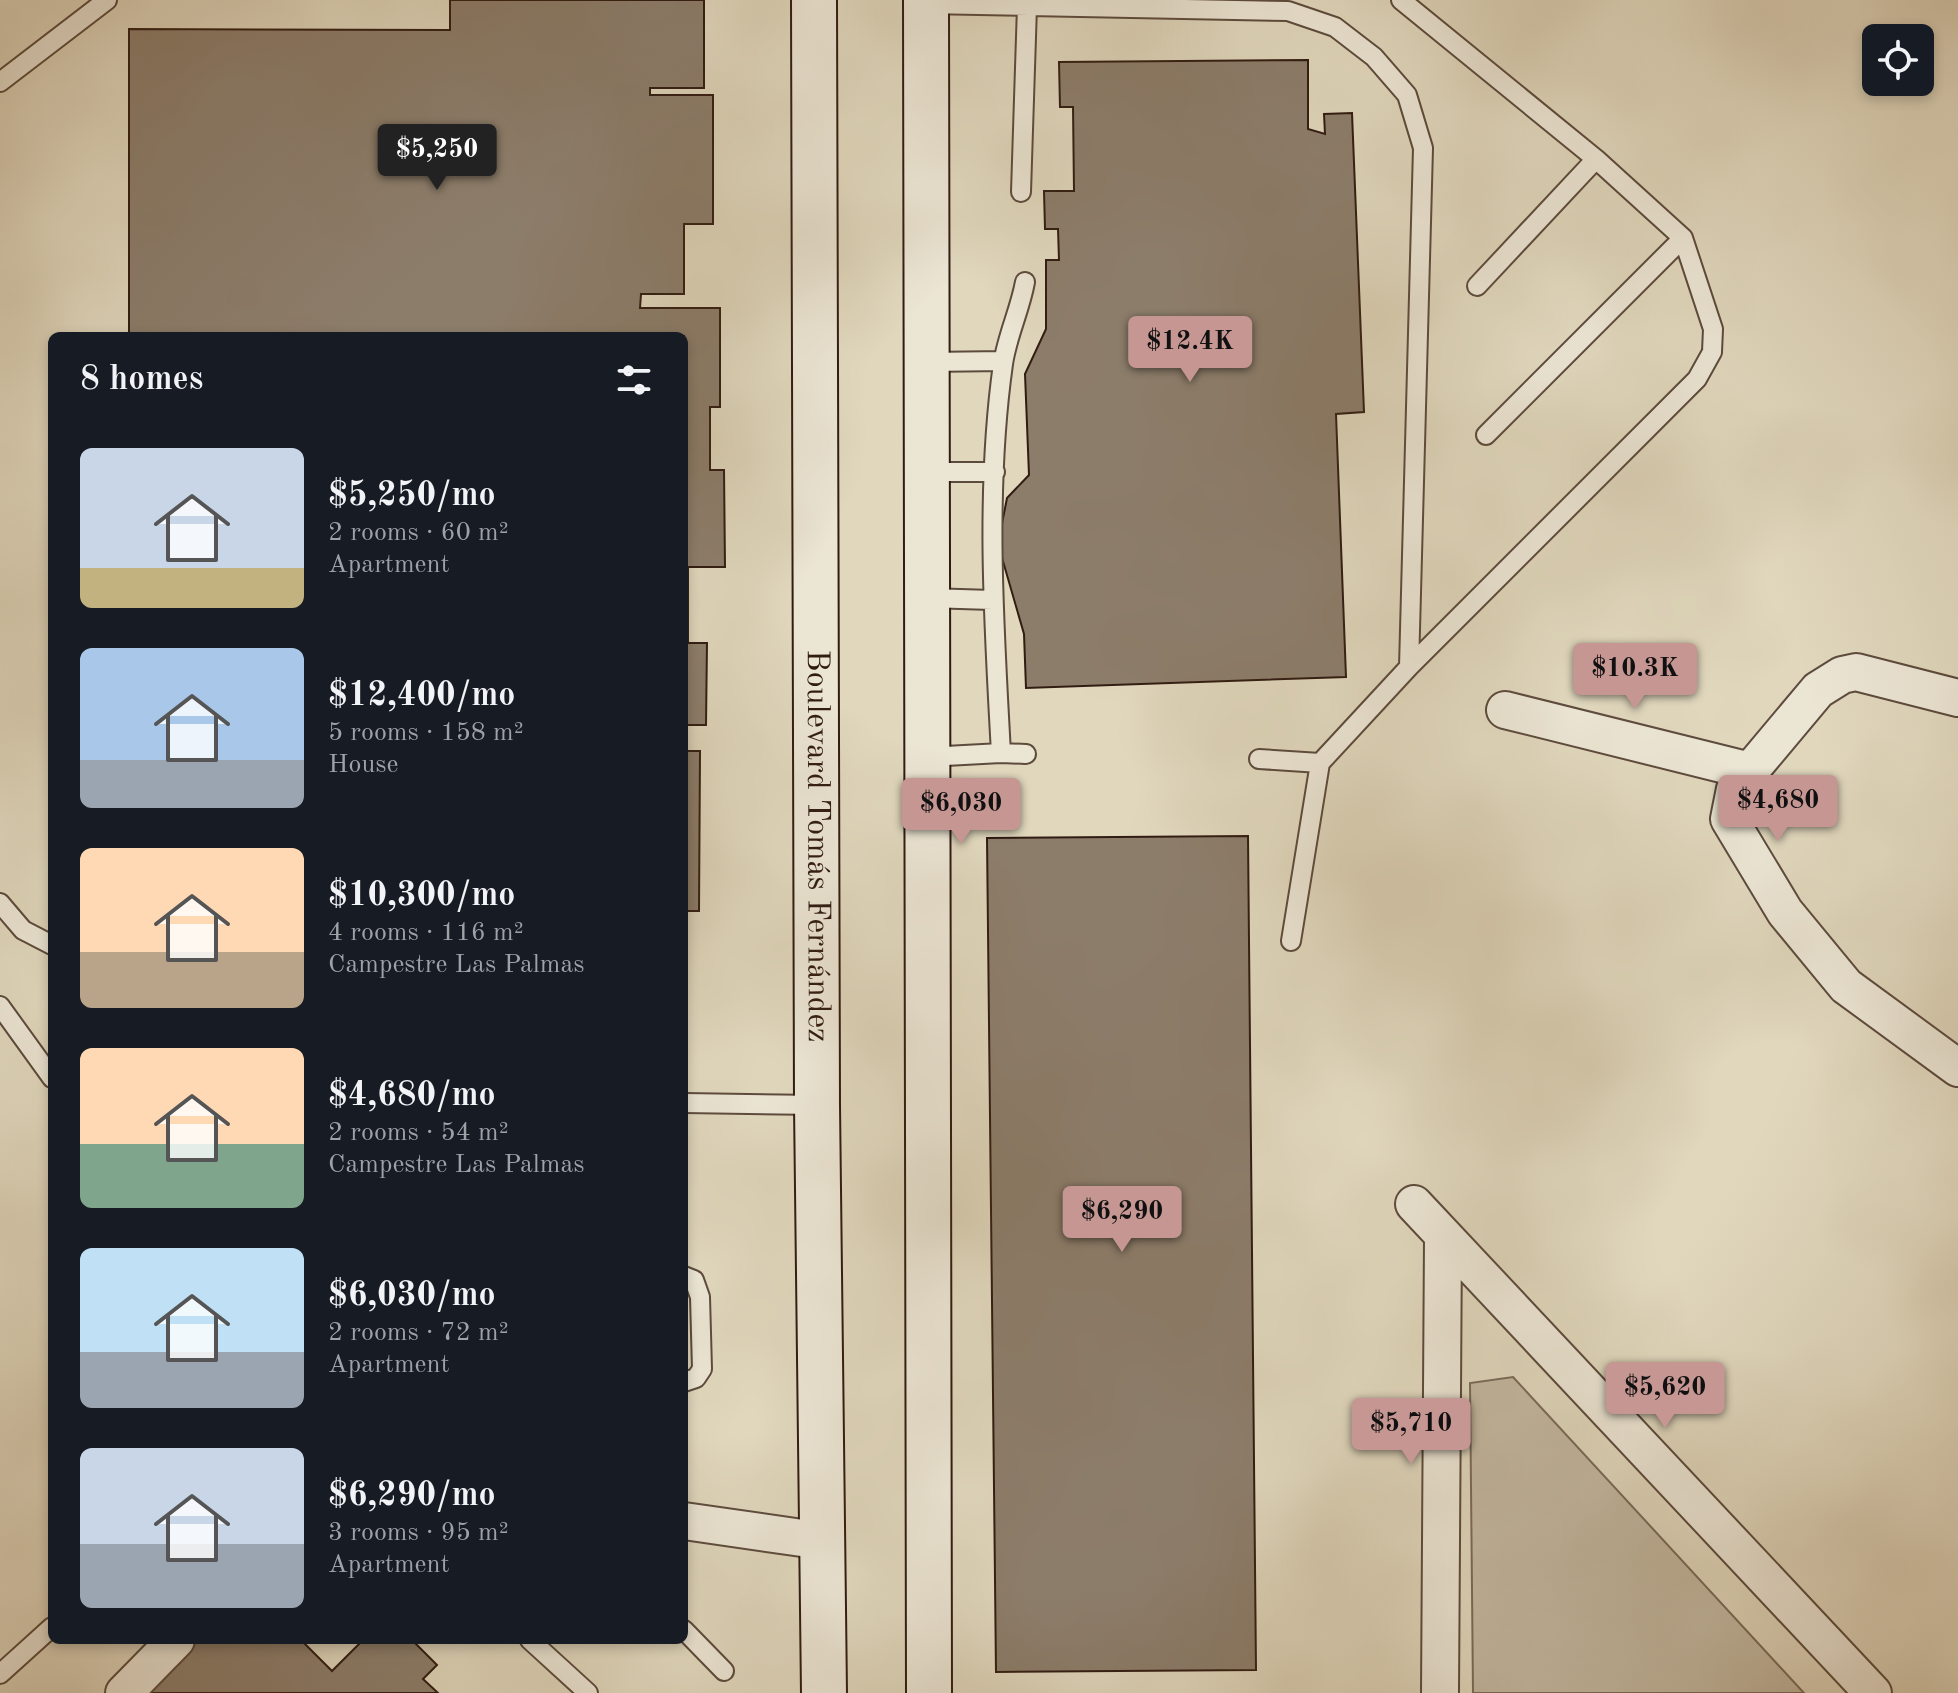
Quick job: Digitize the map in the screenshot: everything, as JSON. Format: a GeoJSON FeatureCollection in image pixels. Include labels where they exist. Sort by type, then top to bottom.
{"type":"FeatureCollection","features":[{"type":"Feature","properties":{"kind":"main road","name":"Boulevard Tomás Fernández"},"geometry":{"type":"LineString","coordinates":[[814,0],[817,1105],[824,1693]]}},
{"type":"Feature","properties":{"kind":"main road"},"geometry":{"type":"LineString","coordinates":[[926,2],[929,1693]]}},
{"type":"Feature","properties":{"kind":"street"},"geometry":{"type":"LineString","coordinates":[[1958,698],[1856,672],[1842,675],[1818,690],[1750,771],[1732,796],[1729,819],[1785,912],[1846,986],[1958,1068]]}},
{"type":"Feature","properties":{"kind":"street"},"geometry":{"type":"LineString","coordinates":[[1505,710],[1750,771]]}},
{"type":"Feature","properties":{"kind":"street"},"geometry":{"type":"LineString","coordinates":[[1414,1204],[1443,1239],[1873,1693]]}},
{"type":"Feature","properties":{"kind":"street"},"geometry":{"type":"LineString","coordinates":[[1440,1693],[1443,1239]]}},
{"type":"Feature","properties":{"kind":"street"},"geometry":{"type":"LineString","coordinates":[[688,1522],[823,1541]]}},
{"type":"Feature","properties":{"kind":"street"},"geometry":{"type":"LineString","coordinates":[[124,1693],[172,1644]]}},
{"type":"Feature","properties":{"kind":"lane"},"geometry":{"type":"LineString","coordinates":[[0,82],[107,0]]}},
{"type":"Feature","properties":{"kind":"lane"},"geometry":{"type":"LineString","coordinates":[[1291,941],[1320,763],[1409,667],[1697,379],[1712,352],[1713,329],[1683,238],[1596,159],[1401,0]]}},
{"type":"Feature","properties":{"kind":"lane"},"geometry":{"type":"LineString","coordinates":[[926,2],[1288,11],[1335,27],[1374,57],[1407,95],[1423,148],[1409,667]]}},
{"type":"Feature","properties":{"kind":"lane"},"geometry":{"type":"LineString","coordinates":[[1021,192],[1027,6]]}},
{"type":"Feature","properties":{"kind":"lane"},"geometry":{"type":"LineString","coordinates":[[1477,286],[1596,159]]}},
{"type":"Feature","properties":{"kind":"lane"},"geometry":{"type":"LineString","coordinates":[[1486,435],[1683,238]]}},
{"type":"Feature","properties":{"kind":"lane"},"geometry":{"type":"LineString","coordinates":[[1001,753],[992,600],[995,472],[1003,361],[1025,282]]}},
{"type":"Feature","properties":{"kind":"lane"},"geometry":{"type":"LineString","coordinates":[[928,362],[1003,361]]}},
{"type":"Feature","properties":{"kind":"lane"},"geometry":{"type":"LineString","coordinates":[[928,472],[995,472]]}},
{"type":"Feature","properties":{"kind":"lane"},"geometry":{"type":"LineString","coordinates":[[928,598],[992,600]]}},
{"type":"Feature","properties":{"kind":"lane"},"geometry":{"type":"LineString","coordinates":[[927,757],[1026,754]]}},
{"type":"Feature","properties":{"kind":"lane"},"geometry":{"type":"LineString","coordinates":[[1259,759],[1320,763]]}},
{"type":"Feature","properties":{"kind":"lane"},"geometry":{"type":"LineString","coordinates":[[0,903],[23,930],[48,943]]}},
{"type":"Feature","properties":{"kind":"lane"},"geometry":{"type":"LineString","coordinates":[[0,1006],[48,1072]]}},
{"type":"Feature","properties":{"kind":"lane"},"geometry":{"type":"LineString","coordinates":[[688,1103],[817,1105]]}},
{"type":"Feature","properties":{"kind":"lane"},"geometry":{"type":"LineString","coordinates":[[688,1278],[694,1280],[700,1297],[702,1369],[696,1378],[688,1381]]}},
{"type":"Feature","properties":{"kind":"lane"},"geometry":{"type":"LineString","coordinates":[[0,1674],[48,1631]]}},
{"type":"Feature","properties":{"kind":"lane"},"geometry":{"type":"LineString","coordinates":[[688,1634],[724,1671]]}},
{"type":"Feature","properties":{"kind":"lane"},"geometry":{"type":"LineString","coordinates":[[534,1644],[588,1693]]}},
{"type":"Feature","properties":{"kind":"shaded area"},"geometry":{"type":"Polygon","coordinates":[[[1513,1377],[1804,1693],[1473,1693],[1470,1383],[1513,1377]]]}},
{"type":"Feature","properties":{"kind":"building"},"geometry":{"type":"Polygon","coordinates":[[[450,0],[704,0],[704,88],[650,88],[650,95],[713,95],[713,224],[684,224],[684,294],[641,294],[640,308],[720,308],[720,407],[710,407],[710,470],[724,470],[725,567],[688,567],[688,332],[129,332],[129,29],[450,30],[450,0]]]}},
{"type":"Feature","properties":{"kind":"building"},"geometry":{"type":"Polygon","coordinates":[[[1308,60],[1308,129],[1325,134],[1324,114],[1352,113],[1364,412],[1336,414],[1346,677],[1026,688],[1024,634],[998,544],[1007,498],[1029,475],[1025,374],[1046,329],[1046,260],[1059,260],[1058,229],[1045,229],[1044,191],[1074,191],[1073,107],[1060,107],[1059,62],[1308,60]]]}},
{"type":"Feature","properties":{"kind":"building"},"geometry":{"type":"Polygon","coordinates":[[[688,643],[707,643],[706,725],[688,725],[688,643]]]}},
{"type":"Feature","properties":{"kind":"building"},"geometry":{"type":"Polygon","coordinates":[[[688,751],[700,751],[699,911],[688,911],[688,751]]]}},
{"type":"Feature","properties":{"kind":"building"},"geometry":{"type":"Polygon","coordinates":[[[1248,836],[1256,1670],[996,1672],[987,838],[1248,836]]]}},
{"type":"Feature","properties":{"kind":"building"},"geometry":{"type":"Polygon","coordinates":[[[188,1644],[305,1644],[332,1671],[359,1644],[416,1644],[437,1665],[423,1679],[438,1693],[140,1693],[188,1644]]]}}]}
